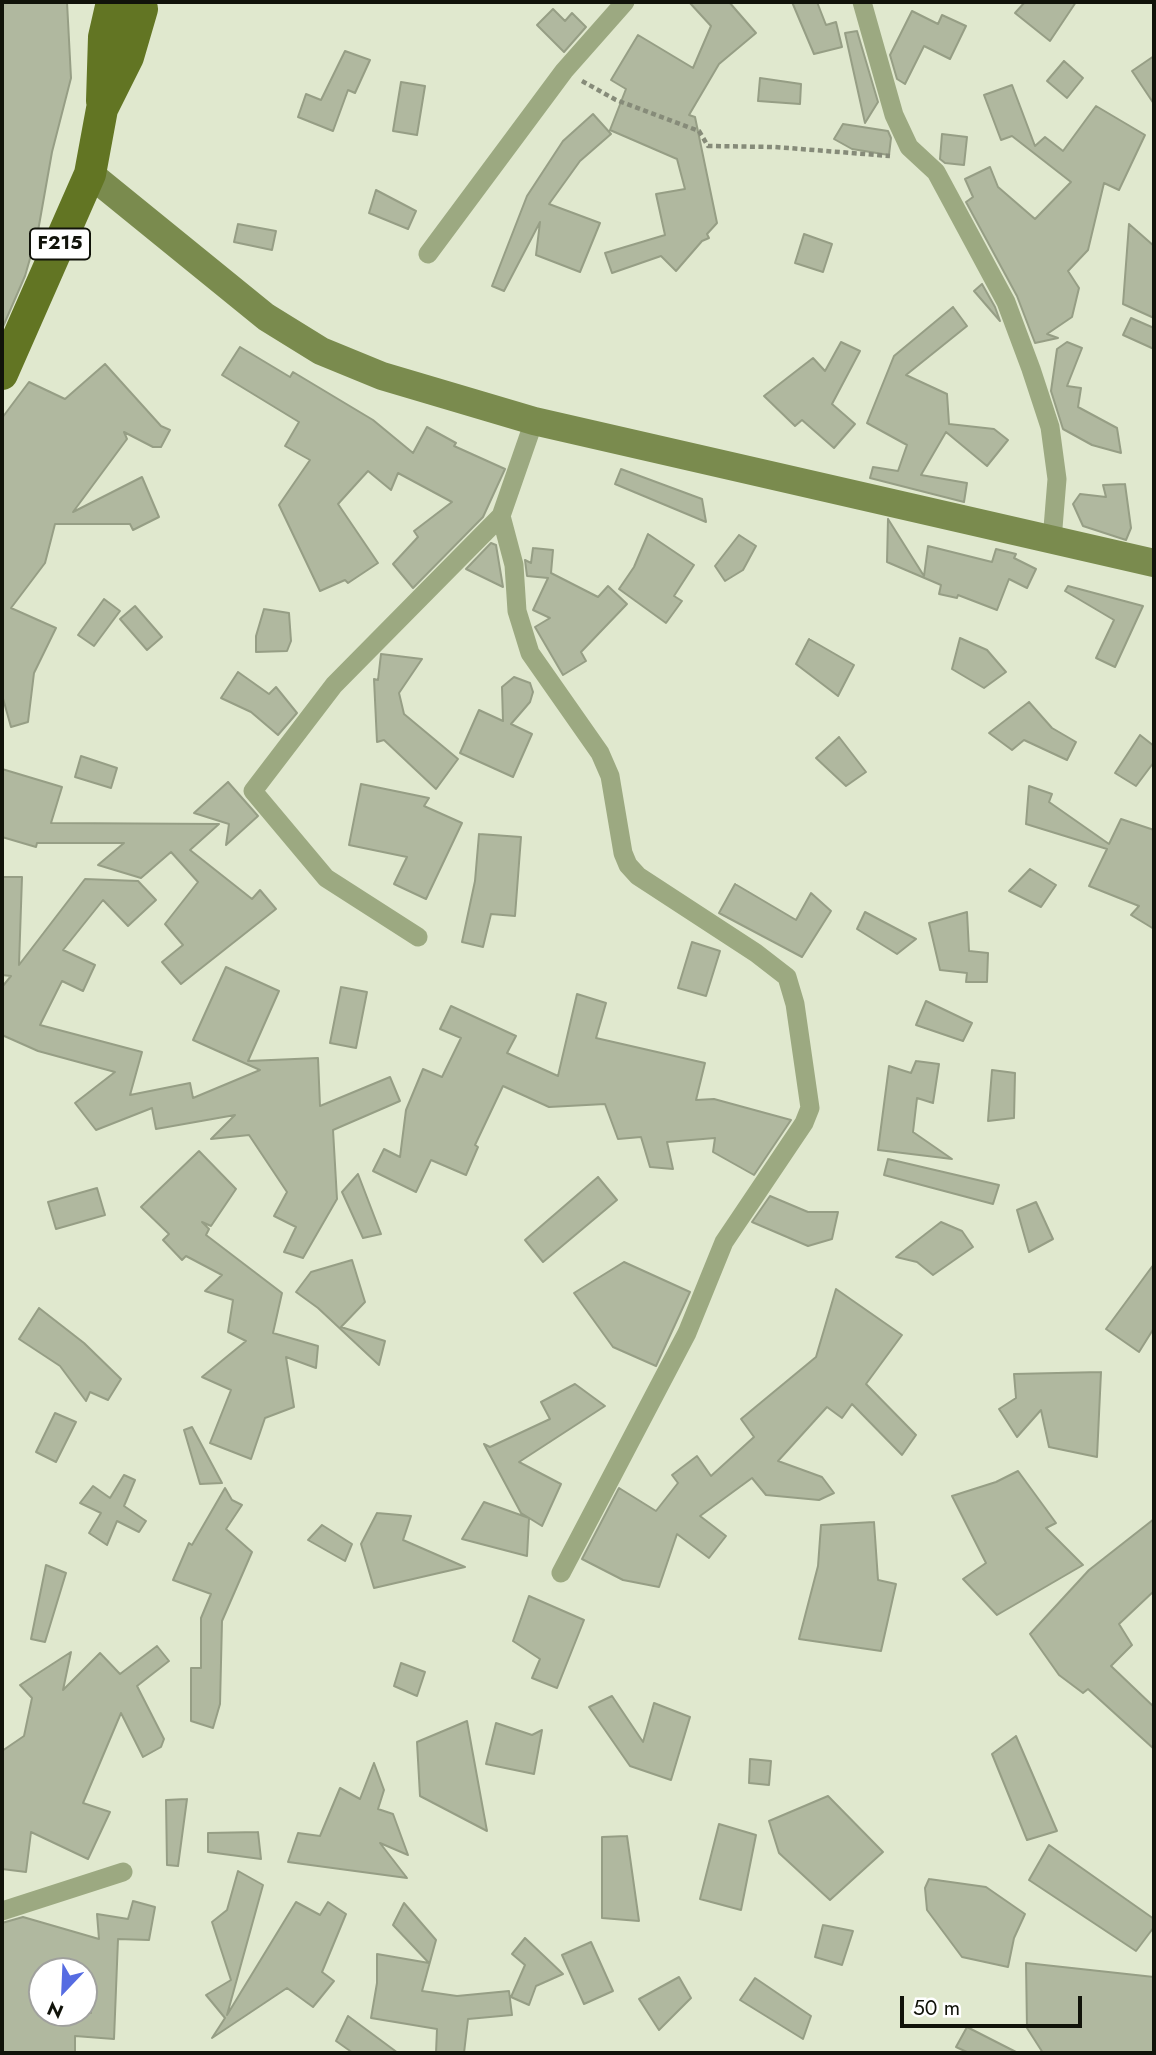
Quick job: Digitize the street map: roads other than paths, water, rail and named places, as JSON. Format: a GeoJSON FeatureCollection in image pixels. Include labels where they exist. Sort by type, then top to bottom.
{"type":"FeatureCollection","features":[{"type":"Feature","properties":{"kind":"main road","name":"F215"},"geometry":{"type":"LineString","coordinates":[[2,373],[90,174],[102,109],[128,57],[131,4]]}},
{"type":"Feature","properties":{"kind":"main road"},"geometry":{"type":"LineString","coordinates":[[90,174],[266,317],[320,351],[382,376],[534,421],[1154,563]]}},
{"type":"Feature","properties":{"kind":"street"},"geometry":{"type":"LineString","coordinates":[[428,254],[564,71],[625,2]]}},
{"type":"Feature","properties":{"kind":"street"},"geometry":{"type":"LineString","coordinates":[[862,2],[894,115],[909,147],[936,172],[1006,302],[1031,369],[1050,427],[1057,479],[1052,540]]}},
{"type":"Feature","properties":{"kind":"street"},"geometry":{"type":"LineString","coordinates":[[418,937],[326,878],[253,792],[334,685],[501,516],[534,421]]}},
{"type":"Feature","properties":{"kind":"street"},"geometry":{"type":"LineString","coordinates":[[501,516],[514,565],[517,611],[530,653],[600,754],[610,776],[623,853],[628,865],[638,876],[756,953],[787,977],[795,1003],[810,1108],[804,1123],[724,1242],[687,1333],[561,1573]]}},
{"type":"Feature","properties":{"kind":"street"},"geometry":{"type":"LineString","coordinates":[[2,1911],[123,1872]]}}]}
